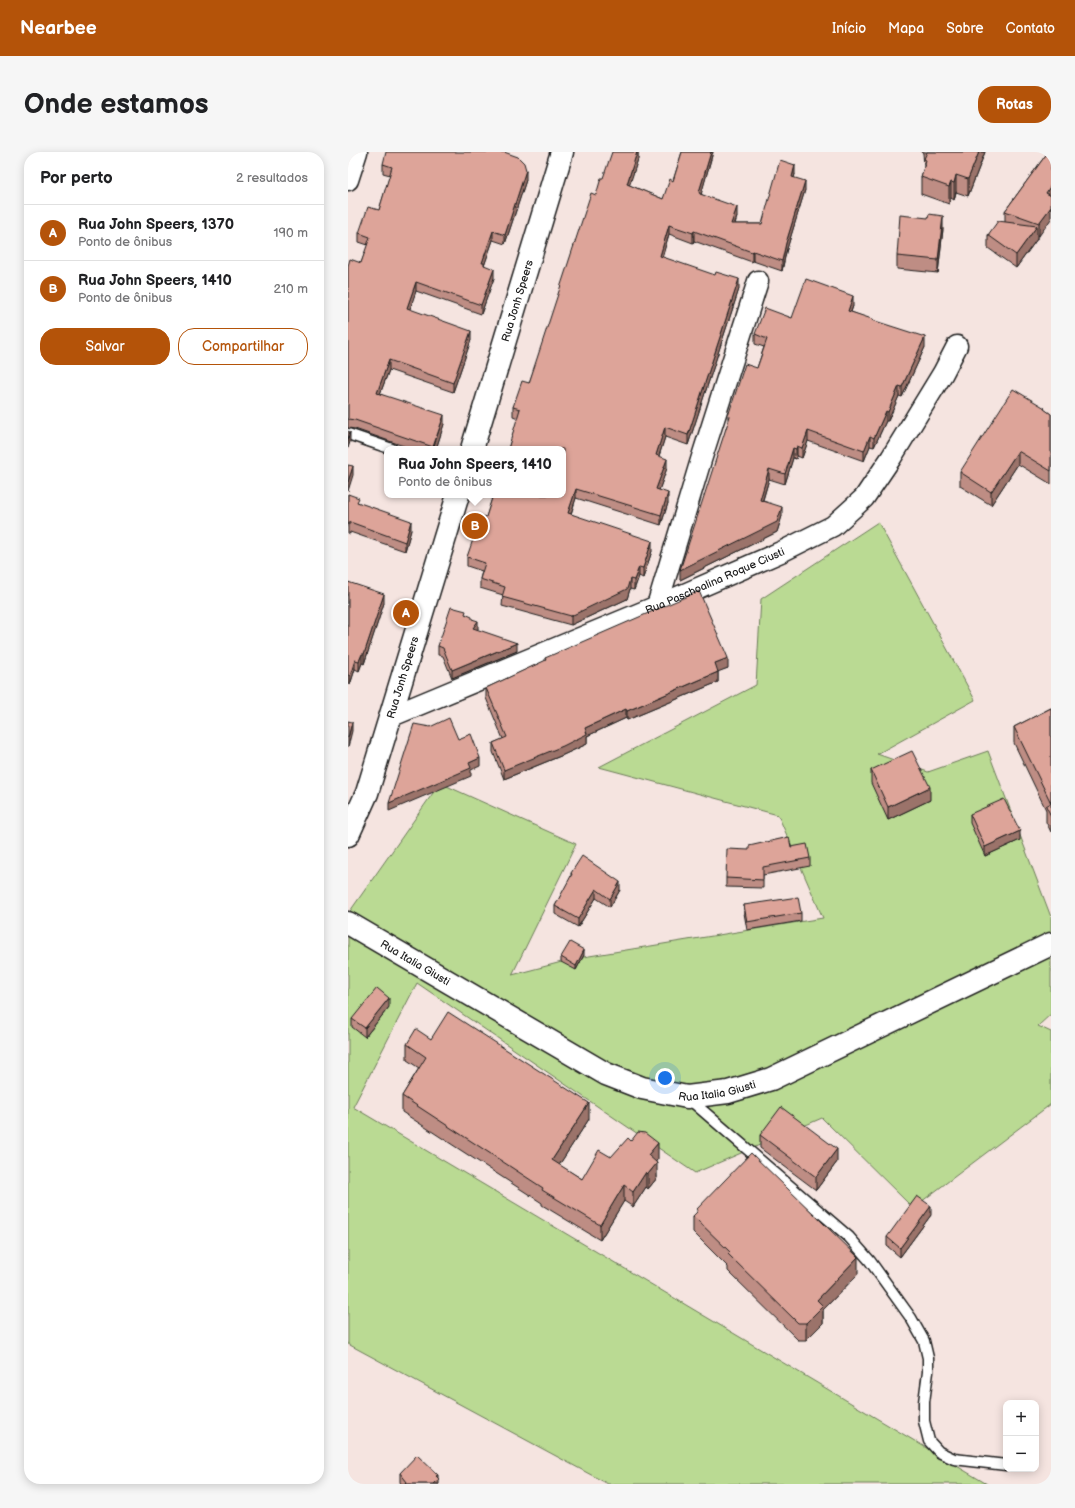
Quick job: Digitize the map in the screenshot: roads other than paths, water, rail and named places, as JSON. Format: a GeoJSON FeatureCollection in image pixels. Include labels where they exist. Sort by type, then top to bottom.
{"type":"FeatureCollection","features":[{"type":"Feature","properties":{"kind":"street"},"geometry":{"type":"LineString","coordinates":[[348,180],[357,152]]}},
{"type":"Feature","properties":{"kind":"street","name":"Rua Jonh Speers"},"geometry":{"type":"LineString","coordinates":[[473,446],[557,154]]}},
{"type":"Feature","properties":{"kind":"street"},"geometry":{"type":"LineString","coordinates":[[657,606],[701,460],[758,281]]}},
{"type":"Feature","properties":{"kind":"street","name":"Rua Paschoalina Roque Ciusti"},"geometry":{"type":"LineString","coordinates":[[392,716],[657,606],[833,526],[864,498],[887,465],[957,346]]}},
{"type":"Feature","properties":{"kind":"street","name":"Rua Jonh Speers"},"geometry":{"type":"LineString","coordinates":[[348,835],[367,793],[392,716],[457,498]]}},
{"type":"Feature","properties":{"kind":"street","name":"Rua Italia Giusti"},"geometry":{"type":"LineString","coordinates":[[348,923],[606,1074],[642,1088],[688,1097],[728,1092],[771,1079],[1051,944]]}},
{"type":"Feature","properties":{"kind":"lane"},"geometry":{"type":"LineString","coordinates":[[348,434],[384,446]]}},
{"type":"Feature","properties":{"kind":"lane"},"geometry":{"type":"LineString","coordinates":[[688,1097],[849,1237],[870,1261],[911,1318],[924,1341],[928,1358],[924,1421],[929,1441],[939,1452],[954,1459],[1003,1465]]}},
{"type":"Feature","properties":{"kind":"place","name":"Rua John Speers, 1410"},"geometry":{"type":"Point","coordinates":[475,526]}},
{"type":"Feature","properties":{"kind":"place","name":"Rua John Speers, 1370"},"geometry":{"type":"Point","coordinates":[406,613]}}]}
